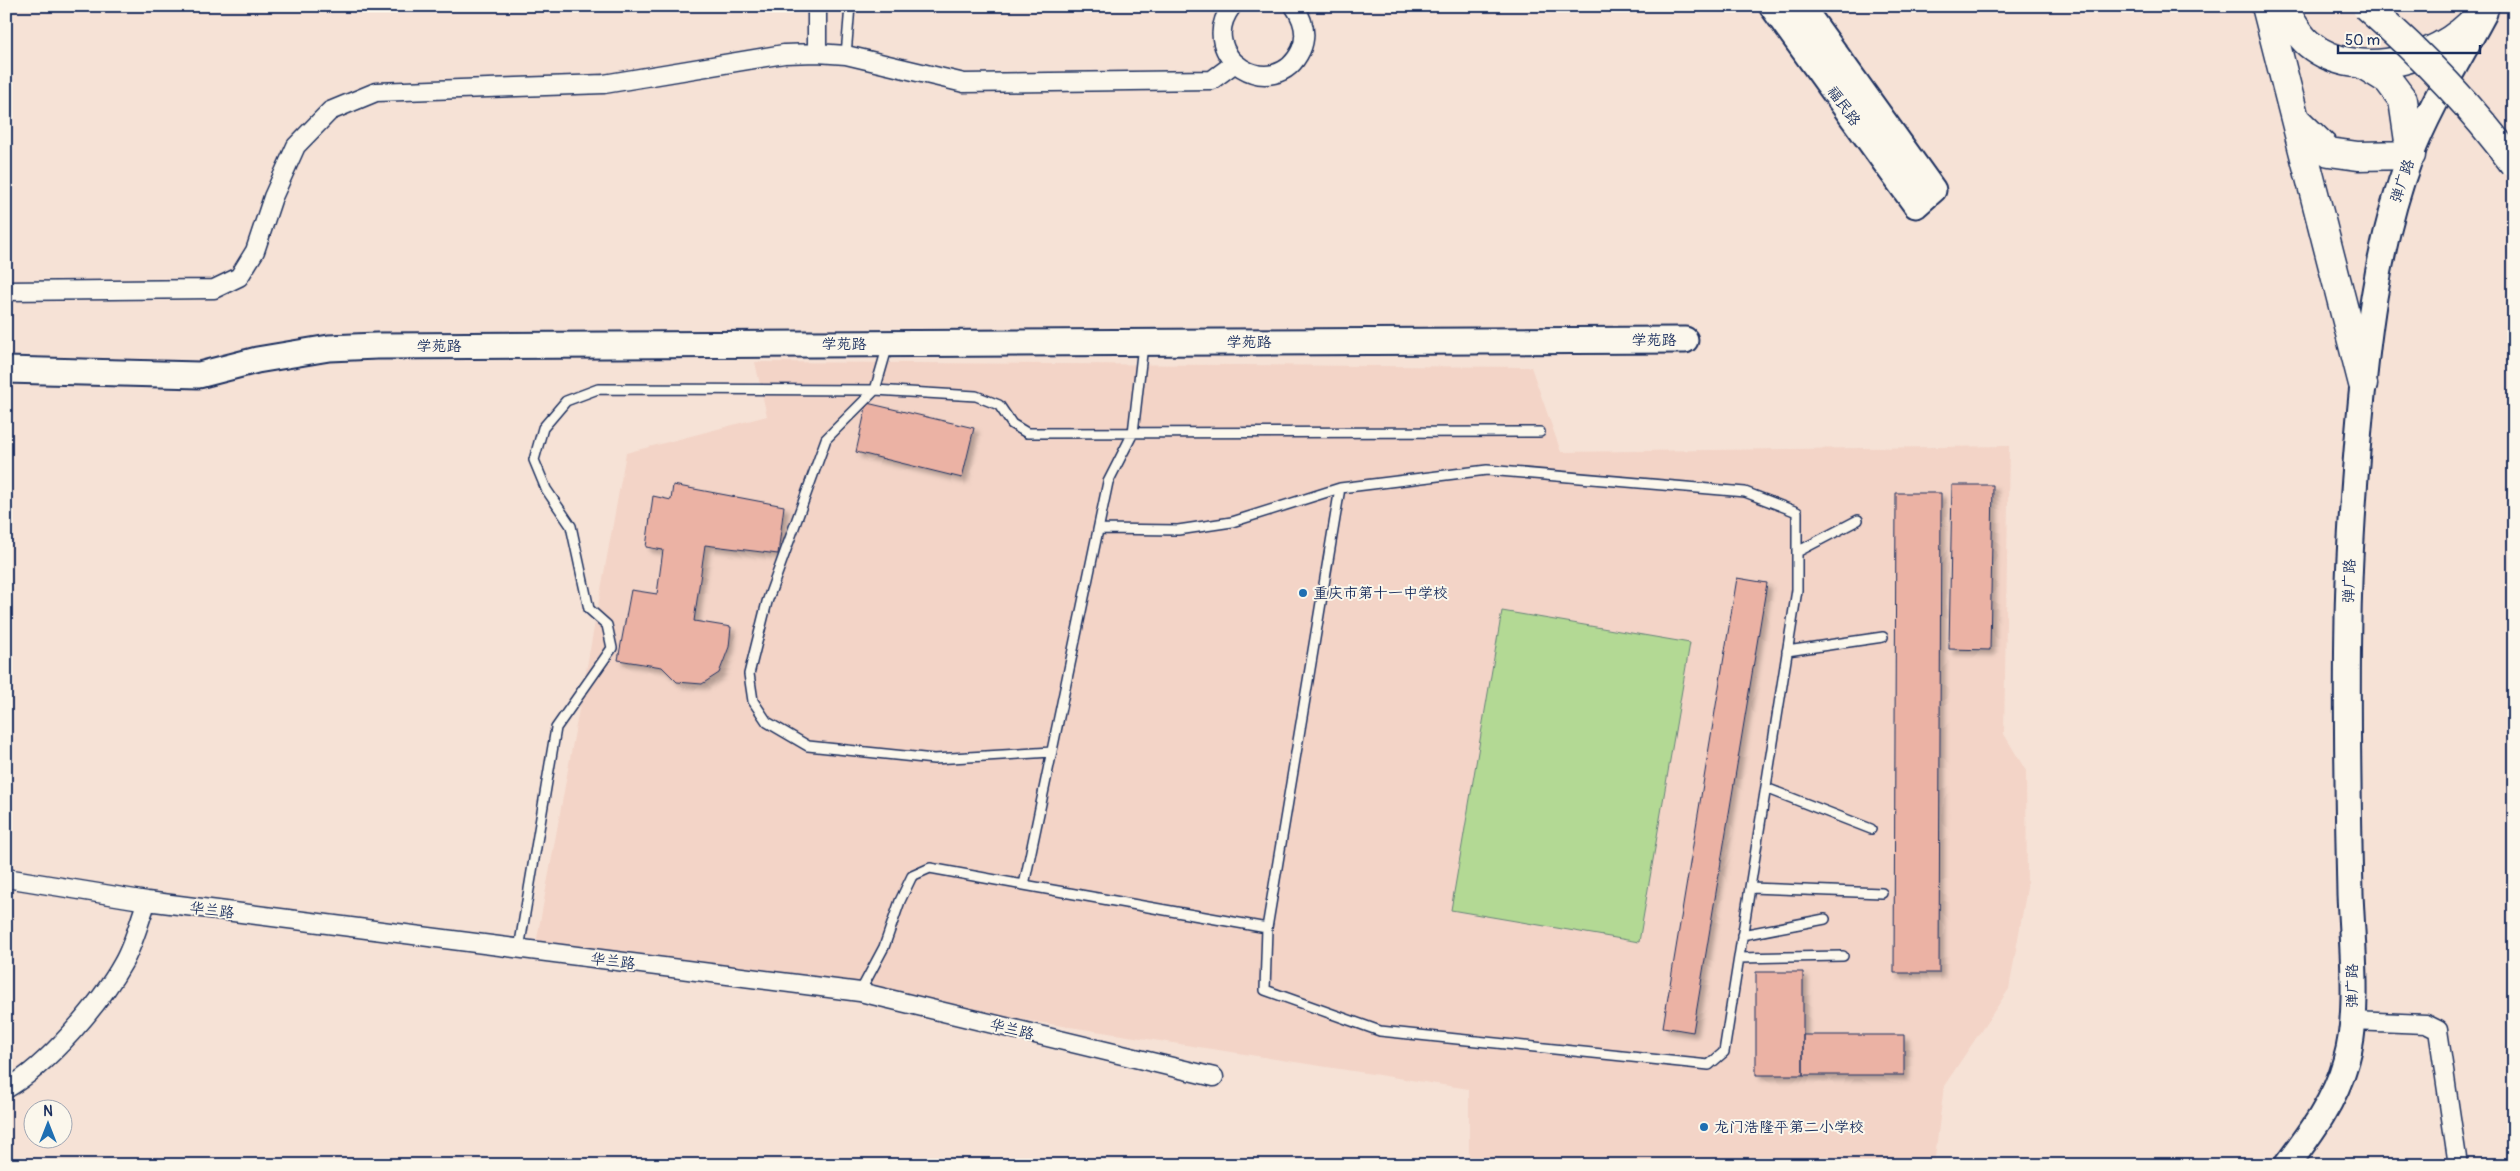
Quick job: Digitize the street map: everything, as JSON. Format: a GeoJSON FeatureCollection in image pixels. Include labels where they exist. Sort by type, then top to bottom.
{"type":"FeatureCollection","features":[{"type":"Feature","properties":{"kind":"highway"},"geometry":{"type":"LineString","coordinates":[[2266,6],[2363,384]]}},
{"type":"Feature","properties":{"kind":"highway"},"geometry":{"type":"LineString","coordinates":[[2283,6],[2295,28],[2309,44],[2334,57],[2362,64],[2388,80],[2403,100],[2411,155],[2358,156],[2330,152],[2297,121]]}},
{"type":"Feature","properties":{"kind":"highway"},"geometry":{"type":"LineString","coordinates":[[2366,6],[2432,67],[2466,104],[2514,164]]}},
{"type":"Feature","properties":{"kind":"highway"},"geometry":{"type":"LineString","coordinates":[[2362,64],[2393,62],[2430,52],[2457,34],[2487,6]]}},
{"type":"Feature","properties":{"kind":"highway"},"geometry":{"type":"LineString","coordinates":[[2466,104],[2514,141]]}},
{"type":"Feature","properties":{"kind":"main road","name":"福民路"},"geometry":{"type":"LineString","coordinates":[[1772,6],[1924,197],[1801,6]]}},
{"type":"Feature","properties":{"kind":"main road","name":"弹广路"},"geometry":{"type":"LineString","coordinates":[[2287,1165],[2316,1126],[2333,1096],[2347,1060],[2352,1021],[2348,793],[2348,617],[2351,524],[2363,384],[2375,286],[2396,199],[2411,155],[2487,6]]}},
{"type":"Feature","properties":{"kind":"main road","name":"学苑路"},"geometry":{"type":"LineString","coordinates":[[6,370],[199,375],[258,360],[329,348],[377,346],[1685,340]]}},
{"type":"Feature","properties":{"kind":"street"},"geometry":{"type":"LineString","coordinates":[[817,6],[817,53]]}},
{"type":"Feature","properties":{"kind":"street"},"geometry":{"type":"LineString","coordinates":[[1232,6],[1223,23],[1222,34],[1228,55],[1235,63],[1253,74],[1263,75],[1283,70],[1292,63],[1303,46],[1304,25],[1294,6]]}},
{"type":"Feature","properties":{"kind":"street"},"geometry":{"type":"LineString","coordinates":[[6,291],[214,289],[240,278],[255,251],[273,197],[296,146],[330,111],[376,92],[604,84],[784,54],[817,53],[846,56],[964,83],[1212,80],[1235,63]]}},
{"type":"Feature","properties":{"kind":"street","name":"华兰路"},"geometry":{"type":"LineString","coordinates":[[6,878],[147,901],[860,992],[1214,1078]]}},
{"type":"Feature","properties":{"kind":"street"},"geometry":{"type":"LineString","coordinates":[[6,1089],[22,1081],[78,1026],[124,962],[147,901]]}},
{"type":"Feature","properties":{"kind":"street"},"geometry":{"type":"LineString","coordinates":[[2352,1021],[2426,1024],[2438,1030],[2458,1165]]}},
{"type":"Feature","properties":{"kind":"lane"},"geometry":{"type":"LineString","coordinates":[[846,56],[850,6]]}},
{"type":"Feature","properties":{"kind":"lane"},"geometry":{"type":"LineString","coordinates":[[1024,885],[1108,482],[1133,433],[1143,342]]}},
{"type":"Feature","properties":{"kind":"lane"},"geometry":{"type":"LineString","coordinates":[[888,344],[875,390],[826,439],[767,602],[749,674],[753,701],[767,722],[808,746],[934,759],[1052,752]]}},
{"type":"Feature","properties":{"kind":"lane"},"geometry":{"type":"LineString","coordinates":[[519,949],[556,728],[612,648],[607,625],[589,609],[571,526],[546,489],[534,460],[543,428],[566,401],[598,389],[875,390],[976,396],[999,405],[1012,424],[1027,433],[1540,432]]}},
{"type":"Feature","properties":{"kind":"lane"},"geometry":{"type":"LineString","coordinates":[[1099,529],[1178,530],[1232,522],[1340,488],[1488,470],[1746,492],[1797,512],[1797,590],[1739,958],[1724,1052],[1709,1065],[1380,1031],[1265,990],[1267,928],[1340,488]]}},
{"type":"Feature","properties":{"kind":"lane"},"geometry":{"type":"LineString","coordinates":[[1797,552],[1858,520]]}},
{"type":"Feature","properties":{"kind":"lane"},"geometry":{"type":"LineString","coordinates":[[1787,651],[1883,637]]}},
{"type":"Feature","properties":{"kind":"lane"},"geometry":{"type":"LineString","coordinates":[[1766,788],[1871,829]]}},
{"type":"Feature","properties":{"kind":"lane"},"geometry":{"type":"LineString","coordinates":[[860,992],[884,947],[900,901],[912,876],[930,868],[1267,928]]}},
{"type":"Feature","properties":{"kind":"lane"},"geometry":{"type":"LineString","coordinates":[[1750,888],[1882,893]]}},
{"type":"Feature","properties":{"kind":"lane"},"geometry":{"type":"LineString","coordinates":[[1742,935],[1825,919]]}},
{"type":"Feature","properties":{"kind":"lane"},"geometry":{"type":"LineString","coordinates":[[1739,958],[1843,956]]}},
{"type":"Feature","properties":{"kind":"shaded area","name":"重庆市第十一中学校"},"geometry":{"type":"Polygon","coordinates":[[[755,362],[1531,367],[1561,452],[2009,446],[2004,734],[2026,771],[2027,888],[2009,989],[1944,1086],[1934,1165],[1469,1165],[1469,1089],[536,944],[626,453],[767,416],[755,362]]]}},
{"type":"Feature","properties":{"kind":"green space"},"geometry":{"type":"Polygon","coordinates":[[[1502,611],[1690,643],[1639,942],[1451,910],[1502,611]]]}},
{"type":"Feature","properties":{"kind":"building"},"geometry":{"type":"Polygon","coordinates":[[[867,403],[974,428],[962,478],[856,452],[867,403]]]}},
{"type":"Feature","properties":{"kind":"building"},"geometry":{"type":"Polygon","coordinates":[[[673,485],[784,506],[778,554],[705,545],[694,621],[731,627],[729,647],[719,673],[702,684],[677,682],[662,667],[618,660],[631,590],[657,594],[663,550],[646,547],[653,496],[671,500],[673,485]]]}},
{"type":"Feature","properties":{"kind":"building"},"geometry":{"type":"Polygon","coordinates":[[[1952,485],[1993,485],[1990,650],[1949,649],[1952,485]]]}},
{"type":"Feature","properties":{"kind":"building"},"geometry":{"type":"Polygon","coordinates":[[[1896,493],[1941,493],[1939,973],[1894,973],[1896,493]]]}},
{"type":"Feature","properties":{"kind":"building"},"geometry":{"type":"Polygon","coordinates":[[[1737,578],[1767,583],[1693,1032],[1663,1027],[1737,578]]]}},
{"type":"Feature","properties":{"kind":"building"},"geometry":{"type":"Polygon","coordinates":[[[1756,972],[1803,972],[1803,1075],[1756,1075],[1756,972]]]}},
{"type":"Feature","properties":{"kind":"building"},"geometry":{"type":"Polygon","coordinates":[[[1803,1035],[1904,1035],[1904,1075],[1803,1075],[1803,1035]]]}},
{"type":"Feature","properties":{"kind":"place","name":"重庆市第十一中学校"},"geometry":{"type":"Point","coordinates":[1303,593]}},
{"type":"Feature","properties":{"kind":"place","name":"龙门浩隆平第二小学校"},"geometry":{"type":"Point","coordinates":[1704,1127]}}]}
